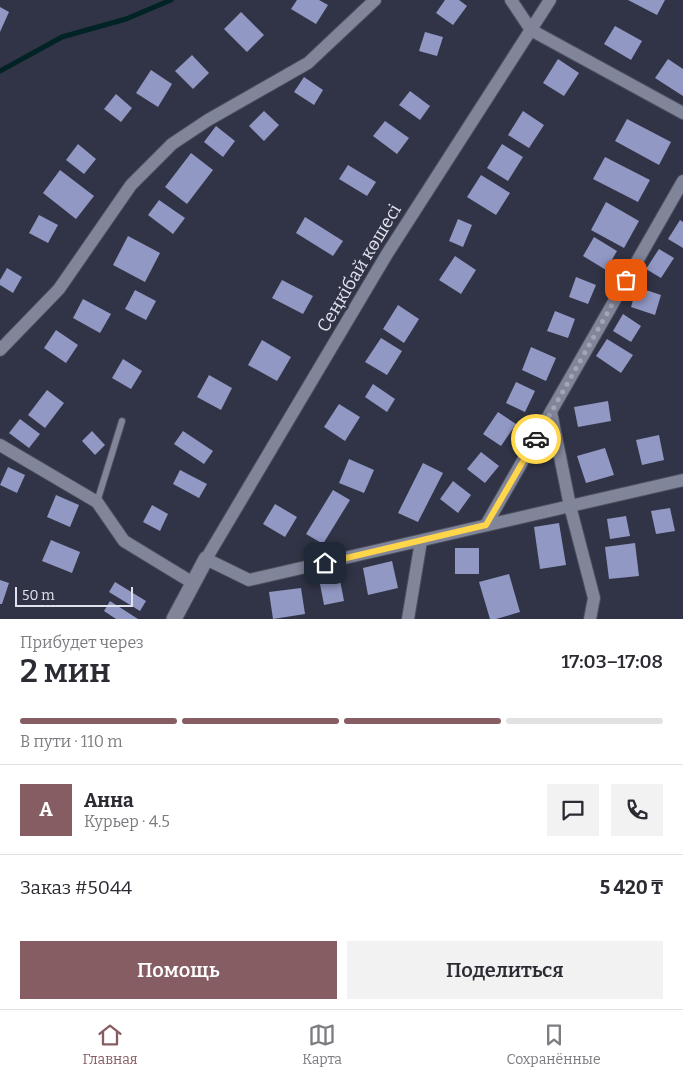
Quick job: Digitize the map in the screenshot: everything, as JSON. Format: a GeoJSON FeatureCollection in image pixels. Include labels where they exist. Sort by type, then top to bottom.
{"type":"FeatureCollection","features":[{"type":"Feature","properties":{"kind":"street"},"geometry":{"type":"LineString","coordinates":[[0,350],[59,289],[131,185],[172,144],[208,120],[308,63],[375,0]]}},
{"type":"Feature","properties":{"kind":"street"},"geometry":{"type":"LineString","coordinates":[[511,0],[531,30],[683,113]]}},
{"type":"Feature","properties":{"kind":"street","name":"Сеңкібай көшесі"},"geometry":{"type":"LineString","coordinates":[[206,559],[387,254],[550,0]]}},
{"type":"Feature","properties":{"kind":"street"},"geometry":{"type":"LineString","coordinates":[[486,525],[683,181]]}},
{"type":"Feature","properties":{"kind":"street"},"geometry":{"type":"LineString","coordinates":[[551,412],[570,506],[594,598],[590,619]]}},
{"type":"Feature","properties":{"kind":"street"},"geometry":{"type":"LineString","coordinates":[[0,445],[97,502],[124,541],[193,583]]}},
{"type":"Feature","properties":{"kind":"street"},"geometry":{"type":"LineString","coordinates":[[174,619],[206,559],[249,580],[683,480]]}},
{"type":"Feature","properties":{"kind":"street"},"geometry":{"type":"LineString","coordinates":[[408,619],[421,541]]}},
{"type":"Feature","properties":{"kind":"lane"},"geometry":{"type":"LineString","coordinates":[[97,502],[122,421]]}},
{"type":"Feature","properties":{"kind":"building"},"geometry":{"type":"Polygon","coordinates":[[[297,0],[319,0],[328,5],[316,24],[291,9],[297,0]]]}},
{"type":"Feature","properties":{"kind":"building"},"geometry":{"type":"Polygon","coordinates":[[[445,0],[459,0],[467,6],[453,25],[436,13],[445,0]]]}},
{"type":"Feature","properties":{"kind":"building"},"geometry":{"type":"Polygon","coordinates":[[[628,0],[665,0],[657,15],[628,0]]]}},
{"type":"Feature","properties":{"kind":"building"},"geometry":{"type":"Polygon","coordinates":[[[0,7],[9,12],[0,32],[0,7]]]}},
{"type":"Feature","properties":{"kind":"building"},"geometry":{"type":"Polygon","coordinates":[[[241,12],[264,35],[247,52],[224,29],[241,12]]]}},
{"type":"Feature","properties":{"kind":"building"},"geometry":{"type":"Polygon","coordinates":[[[615,26],[642,41],[631,60],[604,44],[615,26]]]}},
{"type":"Feature","properties":{"kind":"building"},"geometry":{"type":"Polygon","coordinates":[[[425,32],[443,37],[437,56],[419,51],[425,32]]]}},
{"type":"Feature","properties":{"kind":"building"},"geometry":{"type":"Polygon","coordinates":[[[192,55],[209,73],[193,89],[175,71],[192,55]]]}},
{"type":"Feature","properties":{"kind":"building"},"geometry":{"type":"Polygon","coordinates":[[[558,59],[579,73],[564,96],[543,83],[558,59]]]}},
{"type":"Feature","properties":{"kind":"building"},"geometry":{"type":"Polygon","coordinates":[[[668,59],[683,69],[683,96],[655,78],[668,59]]]}},
{"type":"Feature","properties":{"kind":"building"},"geometry":{"type":"Polygon","coordinates":[[[151,70],[172,84],[158,107],[136,93],[151,70]]]}},
{"type":"Feature","properties":{"kind":"building"},"geometry":{"type":"Polygon","coordinates":[[[304,77],[323,90],[314,105],[294,92],[304,77]]]}},
{"type":"Feature","properties":{"kind":"building"},"geometry":{"type":"Polygon","coordinates":[[[410,91],[430,106],[420,120],[399,105],[410,91]]]}},
{"type":"Feature","properties":{"kind":"building"},"geometry":{"type":"Polygon","coordinates":[[[116,94],[132,108],[121,122],[104,109],[116,94]]]}},
{"type":"Feature","properties":{"kind":"building"},"geometry":{"type":"Polygon","coordinates":[[[264,111],[279,125],[264,141],[249,126],[264,111]]]}},
{"type":"Feature","properties":{"kind":"building"},"geometry":{"type":"Polygon","coordinates":[[[523,111],[544,125],[529,148],[508,135],[523,111]]]}},
{"type":"Feature","properties":{"kind":"building"},"geometry":{"type":"Polygon","coordinates":[[[627,119],[671,142],[659,165],[615,141],[627,119]]]}},
{"type":"Feature","properties":{"kind":"building"},"geometry":{"type":"Polygon","coordinates":[[[385,121],[409,138],[397,154],[373,136],[385,121]]]}},
{"type":"Feature","properties":{"kind":"building"},"geometry":{"type":"Polygon","coordinates":[[[216,126],[235,141],[223,157],[204,142],[216,126]]]}},
{"type":"Feature","properties":{"kind":"building"},"geometry":{"type":"Polygon","coordinates":[[[78,144],[96,159],[84,174],[66,160],[78,144]]]}},
{"type":"Feature","properties":{"kind":"building"},"geometry":{"type":"Polygon","coordinates":[[[502,144],[523,157],[508,181],[487,168],[502,144]]]}},
{"type":"Feature","properties":{"kind":"building"},"geometry":{"type":"Polygon","coordinates":[[[191,153],[213,170],[187,204],[165,187],[191,153]]]}},
{"type":"Feature","properties":{"kind":"building"},"geometry":{"type":"Polygon","coordinates":[[[605,157],[650,180],[638,202],[593,179],[605,157]]]}},
{"type":"Feature","properties":{"kind":"building"},"geometry":{"type":"Polygon","coordinates":[[[348,165],[376,182],[367,196],[339,179],[348,165]]]}},
{"type":"Feature","properties":{"kind":"building"},"geometry":{"type":"Polygon","coordinates":[[[60,170],[94,196],[76,219],[43,193],[60,170]]]}},
{"type":"Feature","properties":{"kind":"building"},"geometry":{"type":"Polygon","coordinates":[[[481,175],[510,193],[496,215],[467,197],[481,175]]]}},
{"type":"Feature","properties":{"kind":"building"},"geometry":{"type":"Polygon","coordinates":[[[159,200],[185,218],[173,234],[148,215],[159,200]]]}},
{"type":"Feature","properties":{"kind":"building"},"geometry":{"type":"Polygon","coordinates":[[[606,202],[639,221],[624,248],[591,230],[606,202]]]}},
{"type":"Feature","properties":{"kind":"building"},"geometry":{"type":"Polygon","coordinates":[[[39,215],[58,225],[48,243],[29,233],[39,215]]]}},
{"type":"Feature","properties":{"kind":"building"},"geometry":{"type":"Polygon","coordinates":[[[305,217],[343,241],[333,256],[296,233],[305,217]]]}},
{"type":"Feature","properties":{"kind":"building"},"geometry":{"type":"Polygon","coordinates":[[[458,219],[472,225],[463,247],[449,241],[458,219]]]}},
{"type":"Feature","properties":{"kind":"building"},"geometry":{"type":"Polygon","coordinates":[[[680,220],[683,222],[683,248],[668,239],[680,220]]]}},
{"type":"Feature","properties":{"kind":"building"},"geometry":{"type":"Polygon","coordinates":[[[128,236],[160,253],[145,282],[113,265],[128,236]]]}},
{"type":"Feature","properties":{"kind":"building"},"geometry":{"type":"Polygon","coordinates":[[[594,237],[617,251],[606,270],[583,256],[594,237]]]}},
{"type":"Feature","properties":{"kind":"building"},"geometry":{"type":"Polygon","coordinates":[[[659,249],[674,258],[661,278],[646,269],[659,249]]]}},
{"type":"Feature","properties":{"kind":"building"},"geometry":{"type":"Polygon","coordinates":[[[455,256],[476,270],[461,294],[439,280],[455,256]]]}},
{"type":"Feature","properties":{"kind":"building"},"geometry":{"type":"Polygon","coordinates":[[[7,268],[22,277],[13,293],[0,285],[0,280],[7,268]]]}},
{"type":"Feature","properties":{"kind":"building"},"geometry":{"type":"Polygon","coordinates":[[[576,277],[596,285],[588,304],[569,297],[576,277]]]}},
{"type":"Feature","properties":{"kind":"building"},"geometry":{"type":"Polygon","coordinates":[[[282,280],[313,296],[303,314],[272,298],[282,280]]]}},
{"type":"Feature","properties":{"kind":"building"},"geometry":{"type":"Polygon","coordinates":[[[637,287],[661,295],[655,315],[631,307],[637,287]]]}},
{"type":"Feature","properties":{"kind":"building"},"geometry":{"type":"Polygon","coordinates":[[[135,290],[156,301],[146,320],[125,309],[135,290]]]}},
{"type":"Feature","properties":{"kind":"building"},"geometry":{"type":"Polygon","coordinates":[[[83,299],[111,314],[100,333],[73,318],[83,299]]]}},
{"type":"Feature","properties":{"kind":"building"},"geometry":{"type":"Polygon","coordinates":[[[398,305],[419,319],[404,343],[383,329],[398,305]]]}},
{"type":"Feature","properties":{"kind":"building"},"geometry":{"type":"Polygon","coordinates":[[[555,311],[575,319],[568,338],[547,331],[555,311]]]}},
{"type":"Feature","properties":{"kind":"building"},"geometry":{"type":"Polygon","coordinates":[[[623,314],[641,326],[631,342],[613,331],[623,314]]]}},
{"type":"Feature","properties":{"kind":"building"},"geometry":{"type":"Polygon","coordinates":[[[56,330],[78,345],[66,363],[44,348],[56,330]]]}},
{"type":"Feature","properties":{"kind":"building"},"geometry":{"type":"Polygon","coordinates":[[[381,338],[402,351],[387,375],[365,362],[381,338]]]}},
{"type":"Feature","properties":{"kind":"building"},"geometry":{"type":"Polygon","coordinates":[[[607,339],[633,355],[621,373],[596,356],[607,339]]]}},
{"type":"Feature","properties":{"kind":"building"},"geometry":{"type":"Polygon","coordinates":[[[262,340],[291,357],[277,381],[248,365],[262,340]]]}},
{"type":"Feature","properties":{"kind":"building"},"geometry":{"type":"Polygon","coordinates":[[[531,347],[556,358],[546,381],[522,370],[531,347]]]}},
{"type":"Feature","properties":{"kind":"building"},"geometry":{"type":"Polygon","coordinates":[[[123,359],[142,371],[131,389],[112,378],[123,359]]]}},
{"type":"Feature","properties":{"kind":"building"},"geometry":{"type":"Polygon","coordinates":[[[209,375],[232,388],[221,410],[197,397],[209,375]]]}},
{"type":"Feature","properties":{"kind":"building"},"geometry":{"type":"Polygon","coordinates":[[[516,382],[535,391],[525,412],[506,403],[516,382]]]}},
{"type":"Feature","properties":{"kind":"building"},"geometry":{"type":"Polygon","coordinates":[[[373,384],[395,399],[387,412],[365,397],[373,384]]]}},
{"type":"Feature","properties":{"kind":"building"},"geometry":{"type":"Polygon","coordinates":[[[47,390],[64,403],[45,428],[28,415],[47,390]]]}},
{"type":"Feature","properties":{"kind":"building"},"geometry":{"type":"Polygon","coordinates":[[[608,401],[611,421],[578,427],[574,407],[608,401]]]}},
{"type":"Feature","properties":{"kind":"building"},"geometry":{"type":"Polygon","coordinates":[[[339,404],[360,417],[345,441],[324,427],[339,404]]]}},
{"type":"Feature","properties":{"kind":"building"},"geometry":{"type":"Polygon","coordinates":[[[498,412],[516,424],[501,446],[483,434],[498,412]]]}},
{"type":"Feature","properties":{"kind":"building"},"geometry":{"type":"Polygon","coordinates":[[[20,419],[40,434],[29,448],[9,433],[20,419]]]}},
{"type":"Feature","properties":{"kind":"building"},"geometry":{"type":"Polygon","coordinates":[[[92,431],[105,445],[95,455],[82,441],[92,431]]]}},
{"type":"Feature","properties":{"kind":"building"},"geometry":{"type":"Polygon","coordinates":[[[183,431],[213,451],[204,464],[174,444],[183,431]]]}},
{"type":"Feature","properties":{"kind":"building"},"geometry":{"type":"Polygon","coordinates":[[[659,435],[664,460],[642,465],[636,440],[659,435]]]}},
{"type":"Feature","properties":{"kind":"building"},"geometry":{"type":"Polygon","coordinates":[[[605,448],[614,475],[586,483],[577,456],[605,448]]]}},
{"type":"Feature","properties":{"kind":"building"},"geometry":{"type":"Polygon","coordinates":[[[481,452],[499,466],[485,483],[467,469],[481,452]]]}},
{"type":"Feature","properties":{"kind":"building"},"geometry":{"type":"Polygon","coordinates":[[[349,459],[374,470],[364,493],[339,483],[349,459]]]}},
{"type":"Feature","properties":{"kind":"building"},"geometry":{"type":"Polygon","coordinates":[[[423,463],[443,473],[418,522],[398,513],[423,463]]]}},
{"type":"Feature","properties":{"kind":"building"},"geometry":{"type":"Polygon","coordinates":[[[8,467],[25,475],[17,493],[0,485],[8,467]]]}},
{"type":"Feature","properties":{"kind":"building"},"geometry":{"type":"Polygon","coordinates":[[[180,470],[207,484],[199,498],[173,484],[180,470]]]}},
{"type":"Feature","properties":{"kind":"building"},"geometry":{"type":"Polygon","coordinates":[[[453,481],[471,495],[458,513],[440,499],[453,481]]]}},
{"type":"Feature","properties":{"kind":"building"},"geometry":{"type":"Polygon","coordinates":[[[333,490],[350,500],[323,544],[306,534],[333,490]]]}},
{"type":"Feature","properties":{"kind":"building"},"geometry":{"type":"Polygon","coordinates":[[[56,495],[79,505],[70,527],[47,517],[56,495]]]}},
{"type":"Feature","properties":{"kind":"building"},"geometry":{"type":"Polygon","coordinates":[[[275,504],[297,517],[285,537],[263,524],[275,504]]]}},
{"type":"Feature","properties":{"kind":"building"},"geometry":{"type":"Polygon","coordinates":[[[152,505],[168,514],[160,531],[143,522],[152,505]]]}},
{"type":"Feature","properties":{"kind":"building"},"geometry":{"type":"Polygon","coordinates":[[[670,508],[675,531],[656,534],[651,511],[670,508]]]}},
{"type":"Feature","properties":{"kind":"building"},"geometry":{"type":"Polygon","coordinates":[[[626,516],[630,536],[610,539],[607,519],[626,516]]]}},
{"type":"Feature","properties":{"kind":"building"},"geometry":{"type":"Polygon","coordinates":[[[559,523],[566,565],[540,569],[534,527],[559,523]]]}},
{"type":"Feature","properties":{"kind":"building"},"geometry":{"type":"Polygon","coordinates":[[[51,540],[80,552],[72,573],[42,561],[51,540]]]}},
{"type":"Feature","properties":{"kind":"building"},"geometry":{"type":"Polygon","coordinates":[[[635,543],[639,576],[609,579],[605,547],[635,543]]]}},
{"type":"Feature","properties":{"kind":"building"},"geometry":{"type":"Polygon","coordinates":[[[455,548],[479,548],[479,574],[455,574],[455,548]]]}},
{"type":"Feature","properties":{"kind":"building"},"geometry":{"type":"Polygon","coordinates":[[[392,561],[398,588],[368,595],[363,568],[392,561]]]}},
{"type":"Feature","properties":{"kind":"building"},"geometry":{"type":"Polygon","coordinates":[[[509,574],[520,612],[490,619],[479,582],[509,574]]]}},
{"type":"Feature","properties":{"kind":"building"},"geometry":{"type":"Polygon","coordinates":[[[0,580],[9,583],[2,604],[0,604],[0,580]]]}},
{"type":"Feature","properties":{"kind":"building"},"geometry":{"type":"Polygon","coordinates":[[[340,580],[344,601],[324,605],[320,584],[340,580]]]}},
{"type":"Feature","properties":{"kind":"building"},"geometry":{"type":"Polygon","coordinates":[[[115,582],[146,601],[140,611],[109,592],[115,582]]]}},
{"type":"Feature","properties":{"kind":"building"},"geometry":{"type":"Polygon","coordinates":[[[301,588],[305,614],[273,619],[269,592],[301,588]]]}},
{"type":"Feature","properties":{"kind":"building"},"geometry":{"type":"Polygon","coordinates":[[[110,601],[138,619],[116,619],[104,611],[110,601]]]}},
{"type":"Feature","properties":{"kind":"waterway"},"geometry":{"type":"LineString","coordinates":[[0,71],[62,37],[126,19],[171,0]]}},
{"type":"Feature","properties":{"kind":"way so far"},"geometry":{"type":"LineString","coordinates":[[536,439],[626,280]]}},
{"type":"Feature","properties":{"kind":"route"},"geometry":{"type":"LineString","coordinates":[[325,563],[486,525],[536,439]]}}]}
